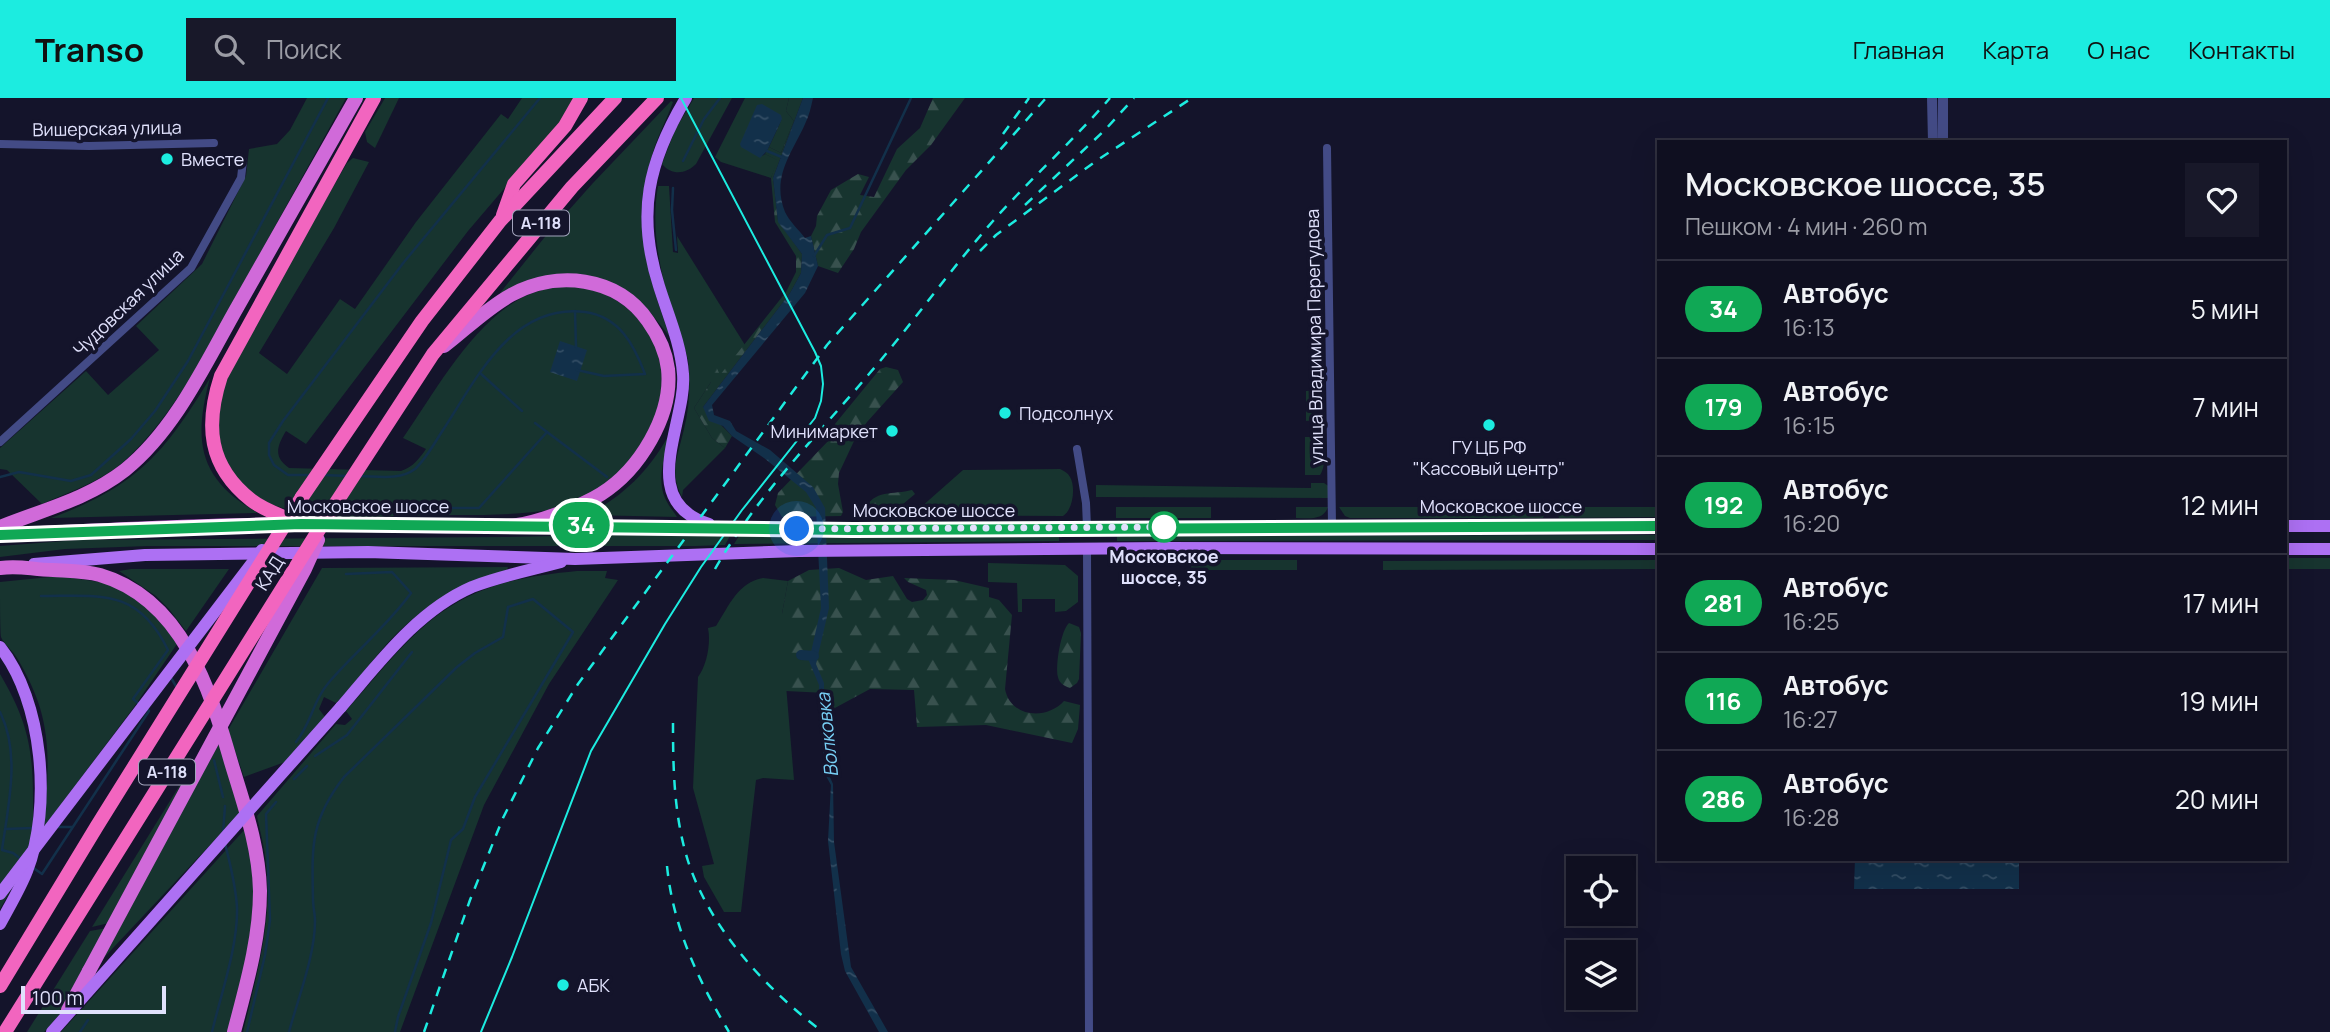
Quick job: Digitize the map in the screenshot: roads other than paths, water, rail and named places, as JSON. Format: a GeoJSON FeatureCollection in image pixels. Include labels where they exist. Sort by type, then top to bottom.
{"type":"FeatureCollection","features":[{"type":"Feature","properties":{"kind":"highway"},"geometry":{"type":"LineString","coordinates":[[0,527],[64,504],[106,483],[145,452],[165,428],[198,376],[356,98]]}},
{"type":"Feature","properties":{"kind":"highway"},"geometry":{"type":"LineString","coordinates":[[301,524],[253,501],[222,470],[213,449],[214,397],[221,376],[374,98]]}},
{"type":"Feature","properties":{"kind":"highway"},"geometry":{"type":"LineString","coordinates":[[500,221],[514,184],[565,126],[581,98]]}},
{"type":"Feature","properties":{"kind":"highway","name":"КАД"},"geometry":{"type":"LineString","coordinates":[[0,986],[302,497],[358,412],[422,321],[500,221],[615,98]]}},
{"type":"Feature","properties":{"kind":"highway","name":"КАД"},"geometry":{"type":"LineString","coordinates":[[5,1032],[330,512],[433,354],[572,187],[657,98]]}},
{"type":"Feature","properties":{"kind":"highway"},"geometry":{"type":"LineString","coordinates":[[433,354],[510,295],[549,281],[573,279],[594,283],[621,295],[647,319],[661,343],[668,370],[665,400],[653,435],[631,467],[602,494],[581,505],[518,525]]}},
{"type":"Feature","properties":{"kind":"highway"},"geometry":{"type":"LineString","coordinates":[[54,1032],[77,994],[305,569],[330,512]]}},
{"type":"Feature","properties":{"kind":"highway","name":"Московское шоссе"},"geometry":{"type":"LineString","coordinates":[[0,535],[301,524],[518,525]]}},
{"type":"Feature","properties":{"kind":"highway"},"geometry":{"type":"LineString","coordinates":[[0,568],[20,565],[98,574],[135,590],[165,615],[192,654],[219,718],[254,836],[258,863],[258,928],[234,1032]]}},
{"type":"Feature","properties":{"kind":"main road"},"geometry":{"type":"LineString","coordinates":[[686,98],[667,130],[656,159],[647,203],[646,234],[653,269],[680,350],[683,373],[680,414],[668,462],[670,487],[681,508],[691,516],[719,527]]}},
{"type":"Feature","properties":{"kind":"main road"},"geometry":{"type":"LineString","coordinates":[[0,894],[302,497]]}},
{"type":"Feature","properties":{"kind":"main road","name":"Московское шоссе"},"geometry":{"type":"LineString","coordinates":[[518,525],[797,529],[1657,526]]}},
{"type":"Feature","properties":{"kind":"main road"},"geometry":{"type":"LineString","coordinates":[[2287,526],[2330,526]]}},
{"type":"Feature","properties":{"kind":"main road"},"geometry":{"type":"LineString","coordinates":[[1087,527],[1087,549]]}},
{"type":"Feature","properties":{"kind":"main road"},"geometry":{"type":"LineString","coordinates":[[20,565],[159,555],[369,552],[575,559],[799,551],[1657,549]]}},
{"type":"Feature","properties":{"kind":"main road"},"geometry":{"type":"LineString","coordinates":[[2287,549],[2330,549]]}},
{"type":"Feature","properties":{"kind":"main road"},"geometry":{"type":"LineString","coordinates":[[54,1032],[391,648],[426,615],[471,588],[575,559]]}},
{"type":"Feature","properties":{"kind":"main road"},"geometry":{"type":"LineString","coordinates":[[0,647],[15,668],[27,694],[40,761],[36,834],[28,870],[0,924]]}},
{"type":"Feature","properties":{"kind":"main road"},"geometry":{"type":"LineString","coordinates":[[0,660],[36,735]]}},
{"type":"Feature","properties":{"kind":"street"},"geometry":{"type":"LineString","coordinates":[[1932,98],[1933,140]]}},
{"type":"Feature","properties":{"kind":"street"},"geometry":{"type":"LineString","coordinates":[[1943,98],[1943,140]]}},
{"type":"Feature","properties":{"kind":"street","name":"Вишерская улица"},"geometry":{"type":"LineString","coordinates":[[0,144],[89,146],[214,143]]}},
{"type":"Feature","properties":{"kind":"street","name":"улица Владимира Перегудова"},"geometry":{"type":"LineString","coordinates":[[1327,148],[1332,526]]}},
{"type":"Feature","properties":{"kind":"street","name":"Чудовская улица"},"geometry":{"type":"LineString","coordinates":[[0,442],[191,268],[241,178],[243,160]]}},
{"type":"Feature","properties":{"kind":"street"},"geometry":{"type":"LineString","coordinates":[[1077,449],[1087,527]]}},
{"type":"Feature","properties":{"kind":"street"},"geometry":{"type":"LineString","coordinates":[[1087,549],[1089,1032]]}},
{"type":"Feature","properties":{"kind":"water"},"geometry":{"type":"Polygon","coordinates":[[[803,98],[813,98],[810,111],[789,155],[780,188],[785,212],[805,238],[811,236],[818,266],[805,293],[712,405],[714,415],[730,421],[736,431],[770,450],[813,487],[825,508],[829,608],[816,664],[824,683],[829,775],[833,784],[834,842],[851,967],[888,1032],[879,1032],[845,971],[841,954],[828,841],[831,785],[826,776],[820,728],[819,685],[809,661],[821,608],[816,508],[806,492],[732,436],[723,426],[709,421],[703,407],[790,293],[801,273],[802,254],[778,222],[773,178],[803,98]]]}},
{"type":"Feature","properties":{"kind":"water"},"geometry":{"type":"Polygon","coordinates":[[[762,104],[781,115],[782,119],[767,151],[760,158],[740,144],[757,105],[762,104]]]}},
{"type":"Feature","properties":{"kind":"water"},"geometry":{"type":"Polygon","coordinates":[[[560,341],[587,350],[577,381],[550,372],[560,341]]]}},
{"type":"Feature","properties":{"kind":"water"},"geometry":{"type":"Polygon","coordinates":[[[1855,861],[2019,861],[2019,889],[1854,889],[1855,861]]]}},
{"type":"Feature","properties":{"kind":"waterway"},"geometry":{"type":"LineString","coordinates":[[0,477],[19,472],[71,481],[91,475],[131,439],[155,411],[188,361],[328,98]]}},
{"type":"Feature","properties":{"kind":"waterway"},"geometry":{"type":"LineString","coordinates":[[310,475],[288,475],[274,465],[269,455],[269,443],[404,262],[540,98]]}},
{"type":"Feature","properties":{"kind":"waterway"},"geometry":{"type":"LineString","coordinates":[[683,161],[704,119],[720,98]]}},
{"type":"Feature","properties":{"kind":"waterway"},"geometry":{"type":"LineString","coordinates":[[814,256],[827,235],[850,228],[911,98]]}},
{"type":"Feature","properties":{"kind":"waterway"},"geometry":{"type":"LineString","coordinates":[[767,151],[784,158]]}},
{"type":"Feature","properties":{"kind":"waterway"},"geometry":{"type":"LineString","coordinates":[[673,188],[676,250]]}},
{"type":"Feature","properties":{"kind":"waterway"},"geometry":{"type":"LineString","coordinates":[[575,311],[576,347]]}},
{"type":"Feature","properties":{"kind":"waterway"},"geometry":{"type":"LineString","coordinates":[[358,476],[395,476],[415,469],[499,348],[537,319],[559,312],[585,312],[608,320],[624,334],[645,374],[604,376],[577,370]]}},
{"type":"Feature","properties":{"kind":"waterway"},"geometry":{"type":"LineString","coordinates":[[480,373],[522,411]]}},
{"type":"Feature","properties":{"kind":"waterway"},"geometry":{"type":"LineString","coordinates":[[535,423],[607,477]]}},
{"type":"Feature","properties":{"kind":"waterway"},"geometry":{"type":"LineString","coordinates":[[366,508],[479,508],[547,432]]}},
{"type":"Feature","properties":{"kind":"waterway"},"geometry":{"type":"LineString","coordinates":[[323,475],[348,476]]}},
{"type":"Feature","properties":{"kind":"waterway"},"geometry":{"type":"LineString","coordinates":[[296,742],[324,688],[411,593],[392,572],[346,574]]}},
{"type":"Feature","properties":{"kind":"waterway"},"geometry":{"type":"LineString","coordinates":[[41,596],[100,597],[116,600],[144,615],[168,650],[133,699],[138,703]]}},
{"type":"Feature","properties":{"kind":"waterway"},"geometry":{"type":"LineString","coordinates":[[289,1032],[312,948],[315,921],[313,849],[325,807],[344,777],[457,667],[503,637],[508,607],[533,599],[573,632],[475,797],[463,829],[451,840],[431,923],[395,1032]]}},
{"type":"Feature","properties":{"kind":"waterway"},"geometry":{"type":"LineString","coordinates":[[315,756],[347,735],[412,652]]}},
{"type":"Feature","properties":{"kind":"waterway"},"geometry":{"type":"LineString","coordinates":[[801,655],[814,656]]}},
{"type":"Feature","properties":{"kind":"waterway"},"geometry":{"type":"LineString","coordinates":[[170,676],[177,688]]}},
{"type":"Feature","properties":{"kind":"waterway"},"geometry":{"type":"LineString","coordinates":[[32,867],[42,874],[149,711],[147,709]]}},
{"type":"Feature","properties":{"kind":"waterway"},"geometry":{"type":"LineString","coordinates":[[0,712],[10,745],[11,763],[10,798],[2,850],[21,859]]}},
{"type":"Feature","properties":{"kind":"waterway"},"geometry":{"type":"LineString","coordinates":[[214,760],[223,797]]}},
{"type":"Feature","properties":{"kind":"waterway"},"geometry":{"type":"LineString","coordinates":[[294,779],[307,766]]}},
{"type":"Feature","properties":{"kind":"waterway"},"geometry":{"type":"LineString","coordinates":[[247,1032],[265,955],[270,920],[266,814],[276,802]]}},
{"type":"Feature","properties":{"kind":"waterway"},"geometry":{"type":"LineString","coordinates":[[223,833],[225,806]]}},
{"type":"Feature","properties":{"kind":"waterway"},"geometry":{"type":"LineString","coordinates":[[57,827],[72,827]]}},
{"type":"Feature","properties":{"kind":"waterway"},"geometry":{"type":"LineString","coordinates":[[5,829],[33,828]]}},
{"type":"Feature","properties":{"kind":"waterway"},"geometry":{"type":"LineString","coordinates":[[212,1032],[237,923],[235,891],[225,843]]}},
{"type":"Feature","properties":{"kind":"waterway"},"geometry":{"type":"LineString","coordinates":[[80,1032],[88,1020]]}},
{"type":"Feature","properties":{"kind":"tram line"},"geometry":{"type":"LineString","coordinates":[[481,1032],[591,751],[701,567],[815,418],[821,401],[821,366],[815,352],[681,98]]}},
{"type":"Feature","properties":{"kind":"railway"},"geometry":{"type":"LineString","coordinates":[[1003,134],[1029,98]]}},
{"type":"Feature","properties":{"kind":"railway"},"geometry":{"type":"LineString","coordinates":[[424,1032],[470,900],[503,818],[538,748],[578,684],[827,345],[1046,98]]}},
{"type":"Feature","properties":{"kind":"railway"},"geometry":{"type":"LineString","coordinates":[[715,569],[768,492],[885,355],[977,240],[1110,98]]}},
{"type":"Feature","properties":{"kind":"railway"},"geometry":{"type":"LineString","coordinates":[[1025,205],[1105,130],[1134,98]]}},
{"type":"Feature","properties":{"kind":"railway"},"geometry":{"type":"LineString","coordinates":[[980,251],[996,235],[1096,161],[1192,98]]}},
{"type":"Feature","properties":{"kind":"railway"},"geometry":{"type":"LineString","coordinates":[[673,723],[677,810],[683,844],[698,886],[710,910],[743,956],[781,997],[823,1032]]}},
{"type":"Feature","properties":{"kind":"railway"},"geometry":{"type":"LineString","coordinates":[[667,866],[681,932],[697,973],[729,1032]]}},
{"type":"Feature","properties":{"kind":"place","name":"Вместе"},"geometry":{"type":"Point","coordinates":[167,159]}},
{"type":"Feature","properties":{"kind":"place","name":"Подсолнух"},"geometry":{"type":"Point","coordinates":[1005,413]}},
{"type":"Feature","properties":{"kind":"place","name":"ГУ ЦБ РФ \"Кассовый центр\""},"geometry":{"type":"Point","coordinates":[1489,425]}},
{"type":"Feature","properties":{"kind":"place","name":"Минимаркет"},"geometry":{"type":"Point","coordinates":[892,431]}},
{"type":"Feature","properties":{"kind":"place","name":"Московское шоссе, 35"},"geometry":{"type":"Point","coordinates":[1164,527]}},
{"type":"Feature","properties":{"kind":"place","name":"АБК"},"geometry":{"type":"Point","coordinates":[563,985]}},
{"type":"Feature","properties":{"kind":"water label","name":"Волковка"},"geometry":{"type":"Point","coordinates":[827,735]}}]}
